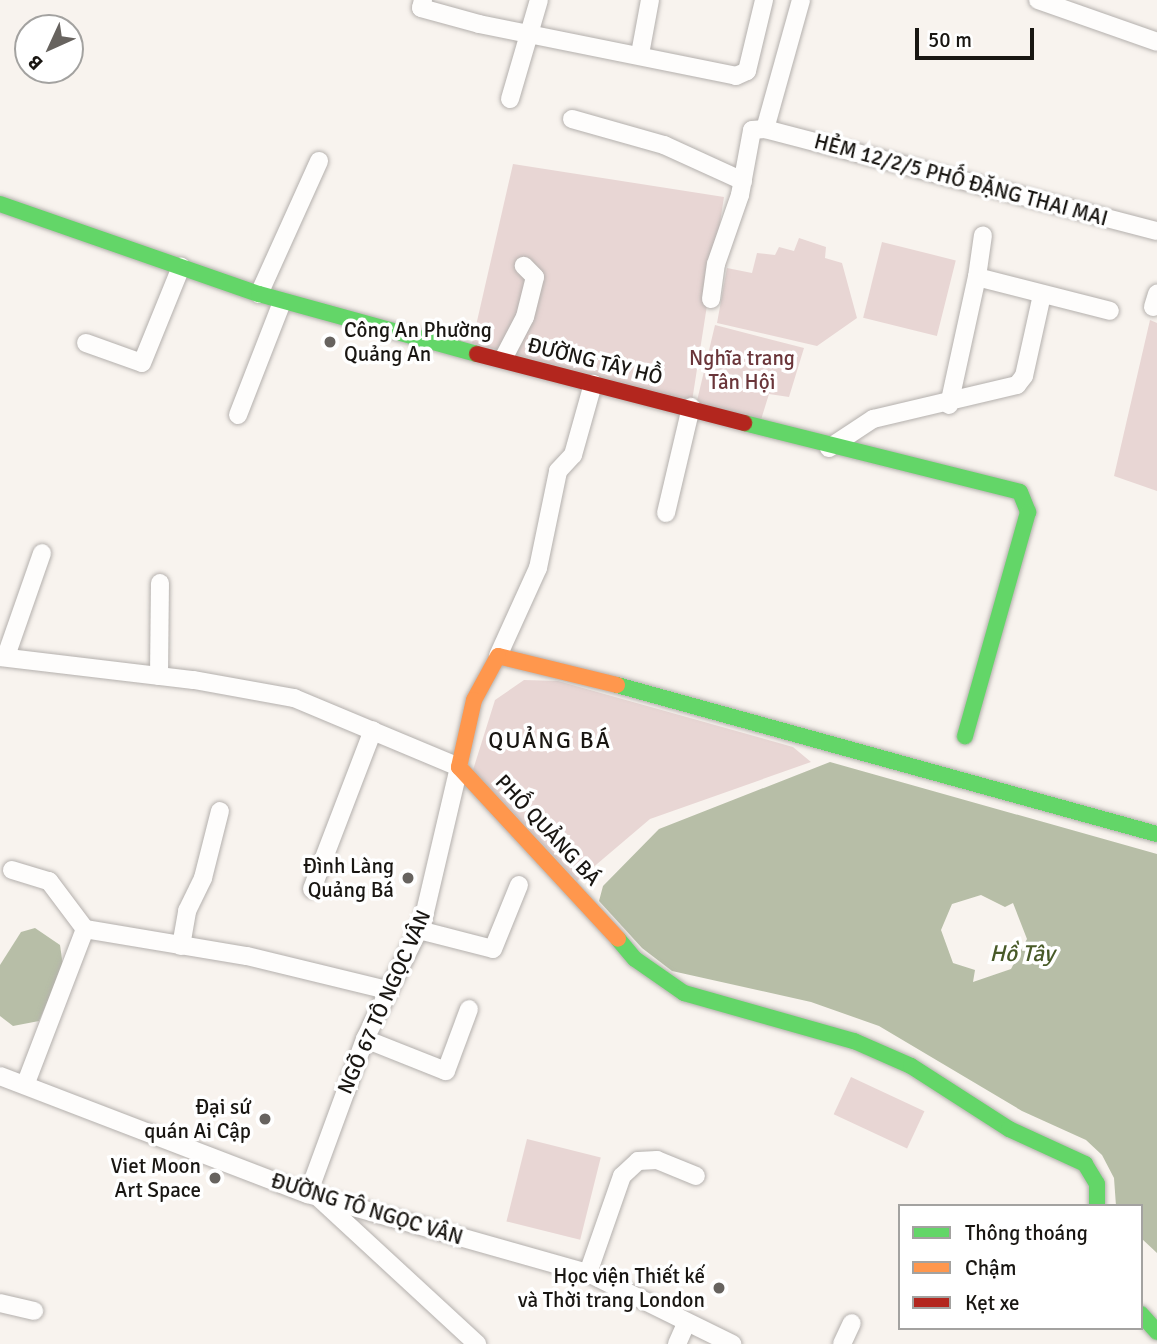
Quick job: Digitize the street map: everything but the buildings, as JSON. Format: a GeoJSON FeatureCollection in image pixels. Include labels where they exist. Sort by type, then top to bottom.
{"type":"FeatureCollection","features":[{"type":"Feature","properties":{"kind":"street"},"geometry":{"type":"LineString","coordinates":[[423,0],[421,8],[531,34],[640,54],[701,70],[744,74],[764,0]]}},
{"type":"Feature","properties":{"kind":"street"},"geometry":{"type":"LineString","coordinates":[[510,99],[539,0]]}},
{"type":"Feature","properties":{"kind":"street"},"geometry":{"type":"LineString","coordinates":[[640,54],[650,0]]}},
{"type":"Feature","properties":{"kind":"street"},"geometry":{"type":"LineString","coordinates":[[711,299],[716,264],[743,181],[752,130],[765,128],[801,0]]}},
{"type":"Feature","properties":{"kind":"street"},"geometry":{"type":"LineString","coordinates":[[1038,0],[1157,42]]}},
{"type":"Feature","properties":{"kind":"street"},"geometry":{"type":"LineString","coordinates":[[572,119],[664,145],[743,181]]}},
{"type":"Feature","properties":{"kind":"street","name":"HẺM 12/2/5 PHỐ ĐẶNG THAI MAI"},"geometry":{"type":"LineString","coordinates":[[765,128],[1157,232]]}},
{"type":"Feature","properties":{"kind":"street"},"geometry":{"type":"LineString","coordinates":[[259,294],[319,161]]}},
{"type":"Feature","properties":{"kind":"street","name":"ĐƯỜNG TÂY HỒ"},"geometry":{"type":"LineString","coordinates":[[0,204],[282,302],[691,407],[830,447],[1020,492],[1026,498],[1028,512],[965,736]]}},
{"type":"Feature","properties":{"kind":"street"},"geometry":{"type":"LineString","coordinates":[[948,405],[977,277],[983,235]]}},
{"type":"Feature","properties":{"kind":"street"},"geometry":{"type":"LineString","coordinates":[[503,359],[525,317],[536,277],[524,266]]}},
{"type":"Feature","properties":{"kind":"street"},"geometry":{"type":"LineString","coordinates":[[86,343],[142,363],[181,267]]}},
{"type":"Feature","properties":{"kind":"street"},"geometry":{"type":"LineString","coordinates":[[977,277],[1110,311]]}},
{"type":"Feature","properties":{"kind":"street"},"geometry":{"type":"LineString","coordinates":[[830,447],[873,419],[948,405],[1021,382],[1042,295]]}},
{"type":"Feature","properties":{"kind":"street"},"geometry":{"type":"LineString","coordinates":[[239,415],[282,302]]}},
{"type":"Feature","properties":{"kind":"street"},"geometry":{"type":"LineString","coordinates":[[42,553],[3,657],[159,676],[259,698],[293,698],[459,767],[474,700],[498,656],[538,568],[558,471],[573,455],[593,384]]}},
{"type":"Feature","properties":{"kind":"street"},"geometry":{"type":"LineString","coordinates":[[666,513],[691,407]]}},
{"type":"Feature","properties":{"kind":"street"},"geometry":{"type":"LineString","coordinates":[[159,676],[160,583]]}},
{"type":"Feature","properties":{"kind":"street"},"geometry":{"type":"LineString","coordinates":[[498,656],[708,707],[1157,834]]}},
{"type":"Feature","properties":{"kind":"street"},"geometry":{"type":"LineString","coordinates":[[312,889],[373,730]]}},
{"type":"Feature","properties":{"kind":"street","name":"NGÕ 67 TÔ NGỌC VÂN"},"geometry":{"type":"LineString","coordinates":[[312,1196],[365,1039],[386,990],[419,930],[459,767]]}},
{"type":"Feature","properties":{"kind":"street","name":"PHỐ QUẢNG BÁ"},"geometry":{"type":"LineString","coordinates":[[459,767],[573,886],[635,958],[684,993],[854,1041],[911,1066],[1009,1129],[1085,1164],[1097,1184],[1097,1204]]}},
{"type":"Feature","properties":{"kind":"street"},"geometry":{"type":"LineString","coordinates":[[181,946],[187,911],[203,878],[220,811]]}},
{"type":"Feature","properties":{"kind":"street"},"geometry":{"type":"LineString","coordinates":[[12,870],[49,881],[85,929],[247,956],[386,990]]}},
{"type":"Feature","properties":{"kind":"street"},"geometry":{"type":"LineString","coordinates":[[419,930],[493,949],[519,885]]}},
{"type":"Feature","properties":{"kind":"street"},"geometry":{"type":"LineString","coordinates":[[25,1085],[85,929]]}},
{"type":"Feature","properties":{"kind":"street"},"geometry":{"type":"LineString","coordinates":[[365,1039],[446,1071],[469,1009]]}},
{"type":"Feature","properties":{"kind":"street","name":"ĐƯỜNG TÔ NGỌC VÂN"},"geometry":{"type":"LineString","coordinates":[[0,1076],[312,1196],[588,1273],[685,1324],[732,1344]]}},
{"type":"Feature","properties":{"kind":"street"},"geometry":{"type":"LineString","coordinates":[[588,1273],[622,1176],[638,1161],[657,1160],[696,1176]]}},
{"type":"Feature","properties":{"kind":"street"},"geometry":{"type":"LineString","coordinates":[[312,1196],[477,1344]]}},
{"type":"Feature","properties":{"kind":"street"},"geometry":{"type":"LineString","coordinates":[[0,1303],[34,1311]]}},
{"type":"Feature","properties":{"kind":"street"},"geometry":{"type":"LineString","coordinates":[[1143,1316],[1157,1332]]}},
{"type":"Feature","properties":{"kind":"street"},"geometry":{"type":"LineString","coordinates":[[842,1344],[852,1323]]}},
{"type":"Feature","properties":{"kind":"street"},"geometry":{"type":"LineString","coordinates":[[677,1344],[685,1324]]}},
{"type":"Feature","properties":{"kind":"green space"},"geometry":{"type":"Polygon","coordinates":[[[513,164],[724,197],[692,401],[472,343],[513,164]]]}},
{"type":"Feature","properties":{"kind":"green space"},"geometry":{"type":"Polygon","coordinates":[[[799,238],[826,247],[825,258],[842,263],[857,318],[817,346],[717,323],[727,268],[752,273],[757,253],[775,255],[779,247],[794,251],[799,238]]]}},
{"type":"Feature","properties":{"kind":"green space"},"geometry":{"type":"Polygon","coordinates":[[[882,242],[956,260],[937,336],[863,318],[882,242]]]}},
{"type":"Feature","properties":{"kind":"green space"},"geometry":{"type":"Polygon","coordinates":[[[1150,320],[1157,323],[1157,491],[1114,476],[1150,320]]]}},
{"type":"Feature","properties":{"kind":"green space","name":"Nghĩa trang Tân Hội"},"geometry":{"type":"Polygon","coordinates":[[[715,325],[804,348],[789,397],[769,394],[760,423],[696,405],[715,325]]]}},
{"type":"Feature","properties":{"kind":"green space"},"geometry":{"type":"Polygon","coordinates":[[[524,680],[558,681],[793,747],[811,762],[650,819],[577,881],[473,770],[495,700],[524,680]]]}},
{"type":"Feature","properties":{"kind":"green space"},"geometry":{"type":"Polygon","coordinates":[[[851,1077],[924,1111],[907,1148],[834,1114],[851,1077]]]}},
{"type":"Feature","properties":{"kind":"green space"},"geometry":{"type":"Polygon","coordinates":[[[527,1139],[601,1157],[580,1240],[506,1221],[527,1139]]]}},
{"type":"Feature","properties":{"kind":"water","name":"Hồ Tây"},"geometry":{"type":"Polygon","coordinates":[[[830,762],[1157,854],[1157,1253],[1143,1240],[1143,1204],[1116,1204],[1114,1178],[1102,1155],[1086,1140],[1022,1111],[879,1026],[811,1002],[672,971],[642,948],[599,901],[603,886],[659,829],[830,762]]]}},
{"type":"Feature","properties":{"kind":"water"},"geometry":{"type":"Polygon","coordinates":[[[35,928],[60,945],[63,966],[39,1021],[13,1026],[0,1016],[0,965],[21,932],[35,928]]]}},
{"type":"Feature","properties":{"kind":"pier"},"geometry":{"type":"Polygon","coordinates":[[[981,895],[1005,907],[1013,903],[1027,939],[1011,969],[973,982],[975,970],[953,963],[941,930],[952,904],[981,895]]]}},
{"type":"Feature","properties":{"kind":"traffic: fast"},"geometry":{"type":"LineString","coordinates":[[0,204],[259,294],[477,354]]}},
{"type":"Feature","properties":{"kind":"traffic: fast"},"geometry":{"type":"LineString","coordinates":[[744,423],[1020,492],[1028,512],[965,736]]}},
{"type":"Feature","properties":{"kind":"traffic: fast"},"geometry":{"type":"LineString","coordinates":[[617,685],[1157,834]]}},
{"type":"Feature","properties":{"kind":"traffic: fast"},"geometry":{"type":"LineString","coordinates":[[618,939],[635,959],[684,993],[854,1041],[911,1066],[1009,1129],[1085,1164],[1097,1184],[1097,1204]]}},
{"type":"Feature","properties":{"kind":"traffic: fast"},"geometry":{"type":"LineString","coordinates":[[1143,1316],[1157,1332]]}},
{"type":"Feature","properties":{"kind":"traffic: slow"},"geometry":{"type":"LineString","coordinates":[[617,685],[498,656],[474,700],[459,767],[618,939]]}},
{"type":"Feature","properties":{"kind":"traffic: jam"},"geometry":{"type":"LineString","coordinates":[[477,354],[744,423]]}},
{"type":"Feature","properties":{"kind":"place","name":"Công An Phường Quảng An"},"geometry":{"type":"Point","coordinates":[330,342]}},
{"type":"Feature","properties":{"kind":"place","name":"Đình Làng Quảng Bá"},"geometry":{"type":"Point","coordinates":[408,878]}},
{"type":"Feature","properties":{"kind":"place","name":"Đại sứ quán Ai Cập"},"geometry":{"type":"Point","coordinates":[265,1119]}},
{"type":"Feature","properties":{"kind":"place","name":"Viet Moon Art Space"},"geometry":{"type":"Point","coordinates":[215,1178]}},
{"type":"Feature","properties":{"kind":"place","name":"Học viện Thiết kế và Thời trang London"},"geometry":{"type":"Point","coordinates":[719,1288]}},
{"type":"Feature","properties":{"kind":"district","name":"QUẢNG BÁ"},"geometry":{"type":"Point","coordinates":[550,741]}}]}
